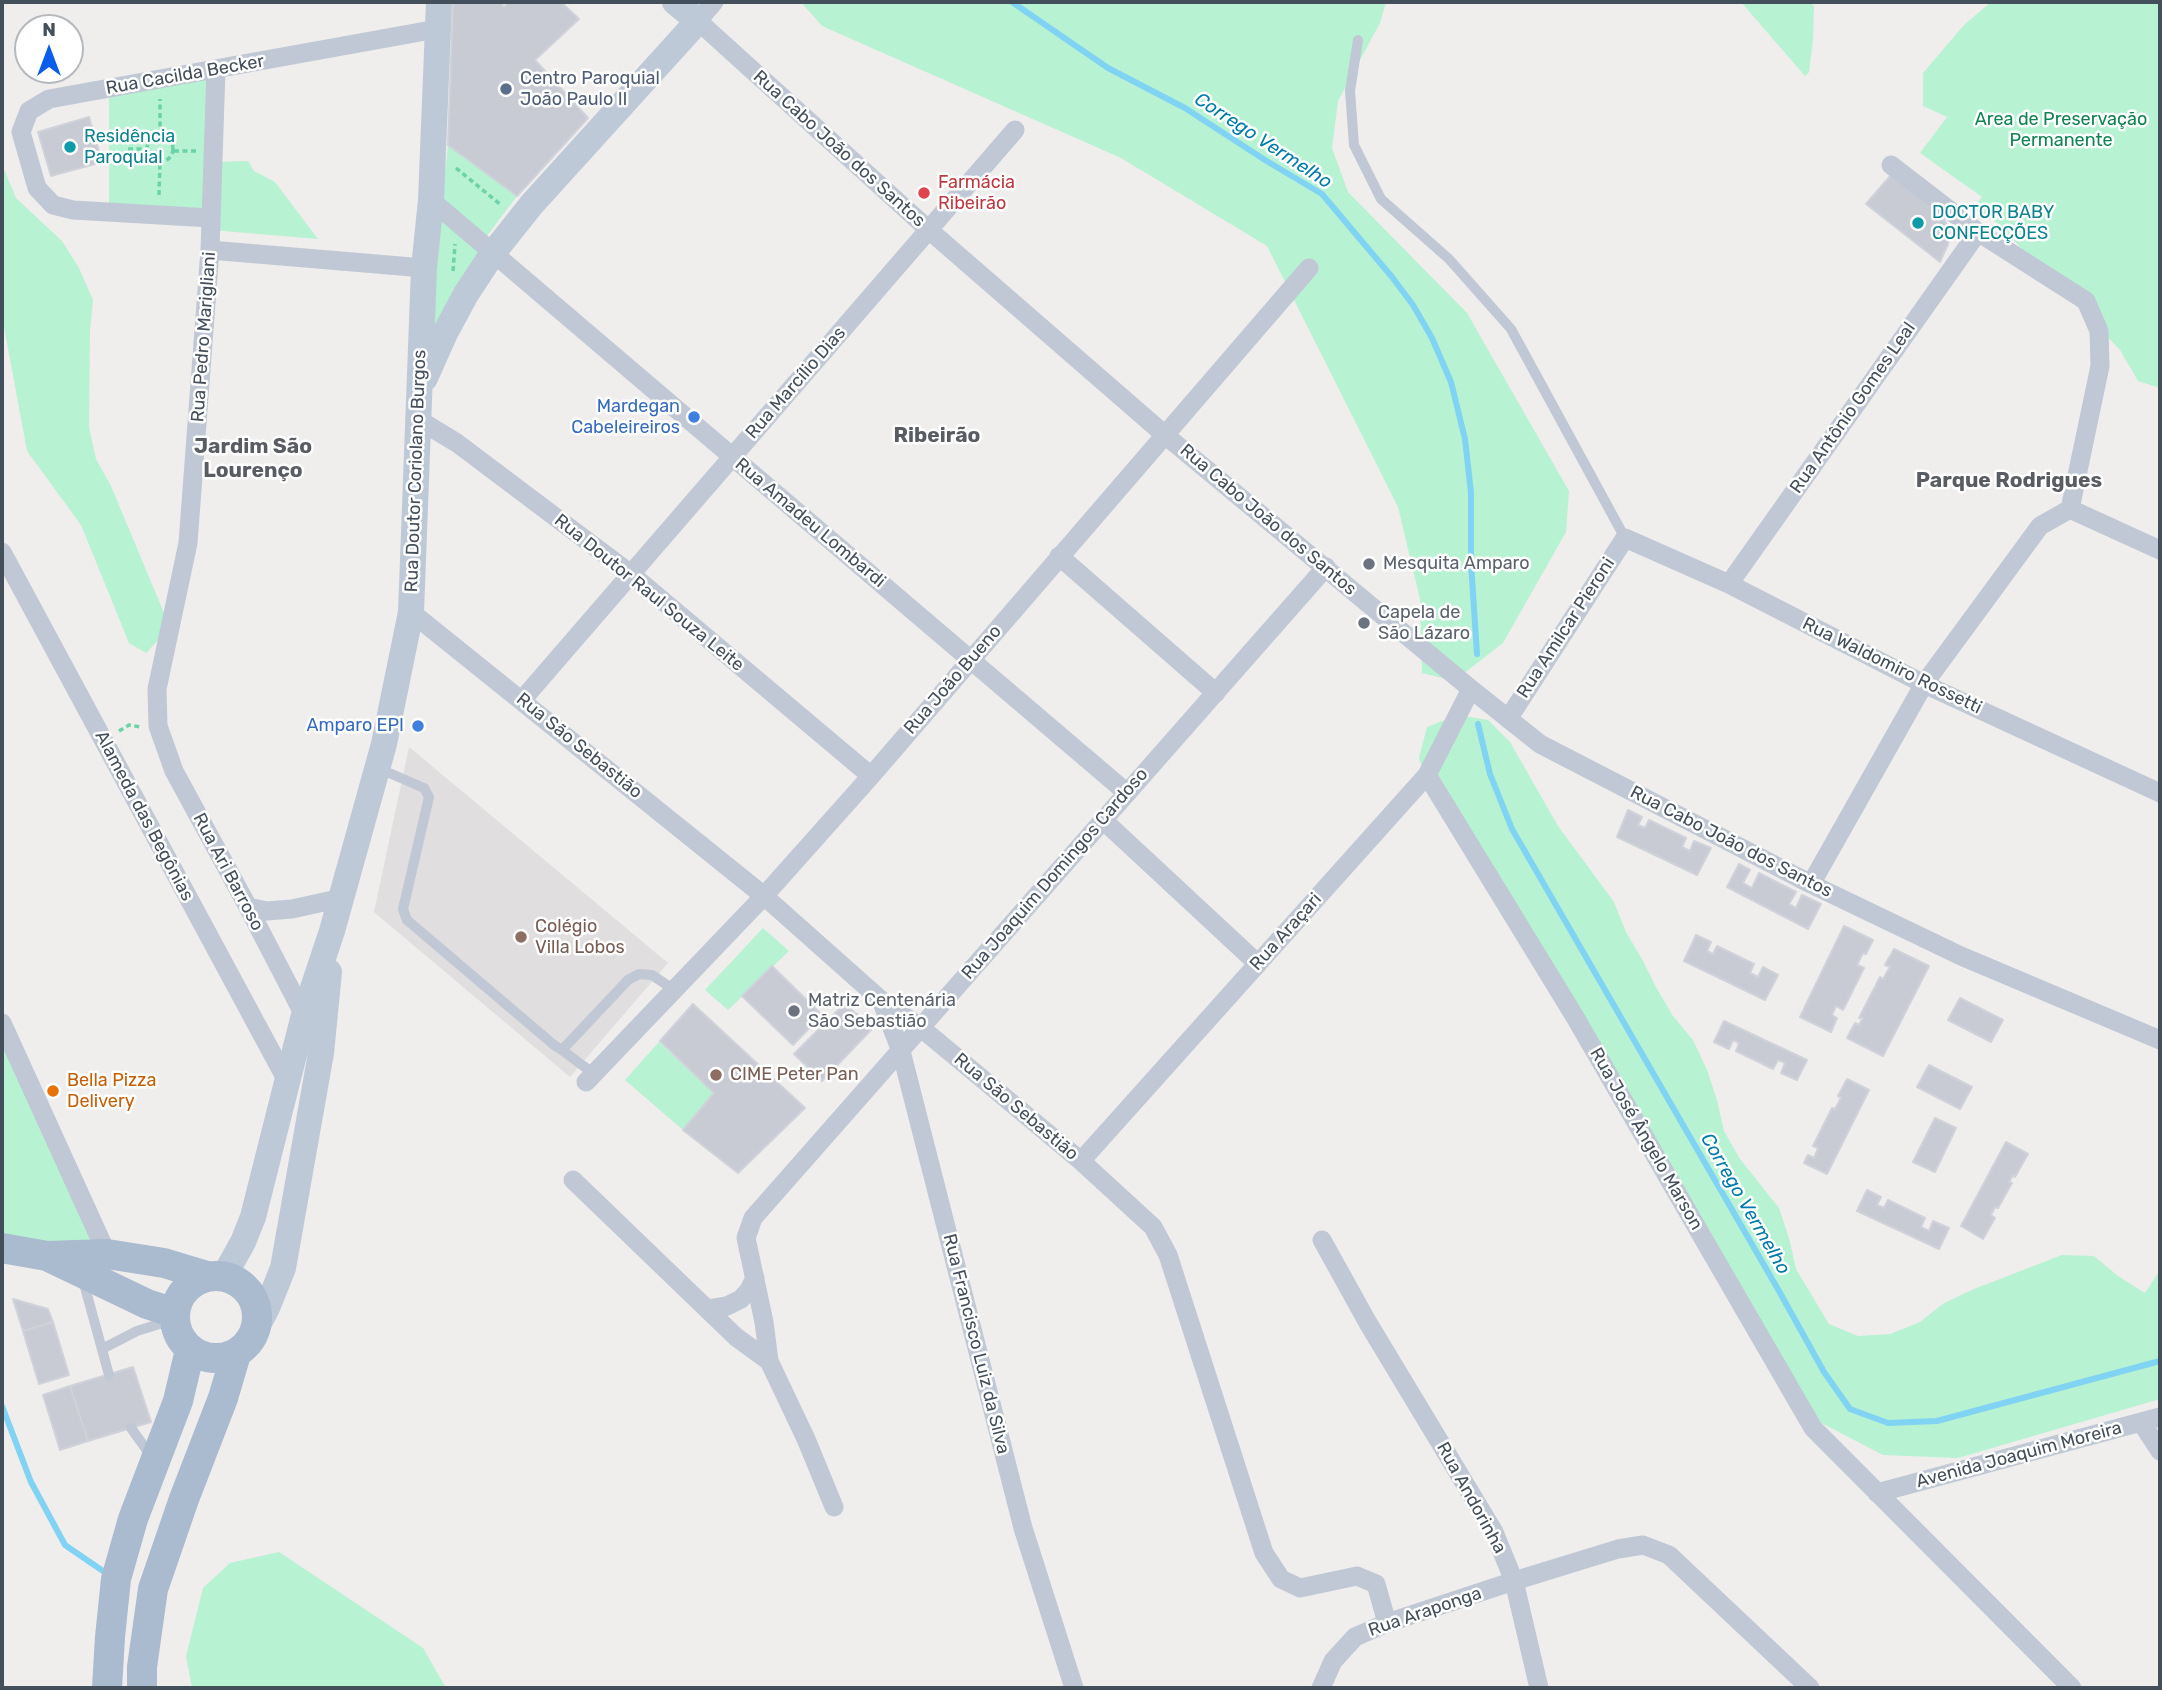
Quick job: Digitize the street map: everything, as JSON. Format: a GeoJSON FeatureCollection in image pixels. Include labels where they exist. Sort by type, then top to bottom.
{"type":"FeatureCollection","features":[{"type":"Feature","properties":{"kind":"main road"},"geometry":{"type":"LineString","coordinates":[[2,1248],[47,1256],[107,1254],[164,1263],[216,1276],[244,1285],[256,1303],[258,1325],[249,1343],[236,1354],[221,1358],[205,1357],[190,1350],[178,1333],[175,1316],[178,1300],[185,1289],[195,1281],[216,1276]]}},
{"type":"Feature","properties":{"kind":"main road"},"geometry":{"type":"LineString","coordinates":[[47,1256],[175,1316]]}},
{"type":"Feature","properties":{"kind":"main road"},"geometry":{"type":"LineString","coordinates":[[107,1688],[116,1579],[133,1519],[178,1401],[190,1350]]}},
{"type":"Feature","properties":{"kind":"main road"},"geometry":{"type":"LineString","coordinates":[[142,1688],[142,1667],[153,1589],[223,1398],[236,1354]]}},
{"type":"Feature","properties":{"kind":"street","name":"Rua Doutor Coriolano Burgos"},"geometry":{"type":"LineString","coordinates":[[332,931],[377,768],[411,612],[424,268],[431,200],[439,2]]}},
{"type":"Feature","properties":{"kind":"street","name":"Rua Cabo João dos Santos"},"geometry":{"type":"LineString","coordinates":[[676,2],[706,11],[929,230],[1165,435],[1540,744],[1811,884],[1961,956],[2160,1040]]}},
{"type":"Feature","properties":{"kind":"street"},"geometry":{"type":"LineString","coordinates":[[419,407],[445,333],[492,253],[706,11]]}},
{"type":"Feature","properties":{"kind":"street","name":"Rua Cacilda Becker"},"geometry":{"type":"LineString","coordinates":[[211,218],[73,210],[53,205],[37,188],[21,132],[29,111],[49,99],[437,29]]}},
{"type":"Feature","properties":{"kind":"street","name":"Rua Pedro Marigliani"},"geometry":{"type":"LineString","coordinates":[[159,728],[157,689],[188,543],[210,250],[216,70]]}},
{"type":"Feature","properties":{"kind":"street","name":"Rua Marcílio Dias"},"geometry":{"type":"LineString","coordinates":[[522,700],[1015,130]]}},
{"type":"Feature","properties":{"kind":"street"},"geometry":{"type":"LineString","coordinates":[[1811,884],[1924,684],[2040,526],[2070,509],[2100,366],[2099,331],[2086,301],[1978,232],[1891,165]]}},
{"type":"Feature","properties":{"kind":"street","name":"Rua Amadeu Lombardi"},"geometry":{"type":"LineString","coordinates":[[431,200],[1127,793]]}},
{"type":"Feature","properties":{"kind":"street","name":"Rua Antônio Gomes Leal"},"geometry":{"type":"LineString","coordinates":[[1729,584],[1978,232]]}},
{"type":"Feature","properties":{"kind":"street"},"geometry":{"type":"LineString","coordinates":[[210,250],[424,268]]}},
{"type":"Feature","properties":{"kind":"street","name":"Rua João Bueno"},"geometry":{"type":"LineString","coordinates":[[590,1078],[764,896],[1309,268]]}},
{"type":"Feature","properties":{"kind":"street","name":"Rua Doutor Raul Souza Leite"},"geometry":{"type":"LineString","coordinates":[[419,407],[457,443],[631,574],[870,776]]}},
{"type":"Feature","properties":{"kind":"street"},"geometry":{"type":"LineString","coordinates":[[2070,509],[2160,550]]}},
{"type":"Feature","properties":{"kind":"street","name":"Rua Waldomiro Rossetti"},"geometry":{"type":"LineString","coordinates":[[1625,538],[1729,584],[1924,684],[2160,793]]}},
{"type":"Feature","properties":{"kind":"street","name":"Rua Amilcar Pieroni"},"geometry":{"type":"LineString","coordinates":[[1508,719],[1625,538]]}},
{"type":"Feature","properties":{"kind":"street","name":"Alameda das Begônias"},"geometry":{"type":"LineString","coordinates":[[2,552],[286,1079]]}},
{"type":"Feature","properties":{"kind":"street"},"geometry":{"type":"LineString","coordinates":[[1059,556],[1216,693]]}},
{"type":"Feature","properties":{"kind":"street","name":"Rua Joaquim Domingos Cardoso"},"geometry":{"type":"LineString","coordinates":[[769,1361],[764,1322],[746,1237],[753,1218],[1326,567]]}},
{"type":"Feature","properties":{"kind":"street","name":"Rua São Sebastião"},"geometry":{"type":"LineString","coordinates":[[411,612],[764,896],[881,1000],[920,1027],[1081,1161],[1153,1227],[1168,1255],[1264,1553],[1281,1579],[1300,1588],[1357,1576],[1376,1584],[1387,1623]]}},
{"type":"Feature","properties":{"kind":"street","name":"Rua Araçari"},"geometry":{"type":"LineString","coordinates":[[1081,1161],[1427,775],[1471,689]]}},
{"type":"Feature","properties":{"kind":"street","name":"Rua Ari Barroso"},"geometry":{"type":"LineString","coordinates":[[159,728],[174,771],[304,1015]]}},
{"type":"Feature","properties":{"kind":"street","name":"Rua José Ângelo Marson"},"geometry":{"type":"LineString","coordinates":[[1427,775],[1575,1017],[1813,1428],[2072,1688]]}},
{"type":"Feature","properties":{"kind":"street"},"geometry":{"type":"LineString","coordinates":[[1103,820],[1258,964]]}},
{"type":"Feature","properties":{"kind":"street"},"geometry":{"type":"LineString","coordinates":[[248,907],[267,911],[292,909],[342,898]]}},
{"type":"Feature","properties":{"kind":"street"},"geometry":{"type":"LineString","coordinates":[[216,1276],[243,1242],[253,1217],[286,1079],[332,931]]}},
{"type":"Feature","properties":{"kind":"street"},"geometry":{"type":"LineString","coordinates":[[258,1325],[283,1268],[321,1053],[332,931]]}},
{"type":"Feature","properties":{"kind":"street","name":"Rua Francisco Luiz da Silva"},"geometry":{"type":"LineString","coordinates":[[881,1000],[901,1051],[1023,1528],[1074,1688]]}},
{"type":"Feature","properties":{"kind":"street"},"geometry":{"type":"LineString","coordinates":[[304,1015],[321,1053]]}},
{"type":"Feature","properties":{"kind":"street"},"geometry":{"type":"LineString","coordinates":[[2,1023],[107,1254]]}},
{"type":"Feature","properties":{"kind":"street"},"geometry":{"type":"LineString","coordinates":[[573,1180],[736,1337],[769,1361],[834,1507]]}},
{"type":"Feature","properties":{"kind":"street","name":"Rua Andorinha"},"geometry":{"type":"LineString","coordinates":[[1322,1240],[1368,1323],[1493,1532],[1514,1581],[1539,1688]]}},
{"type":"Feature","properties":{"kind":"street"},"geometry":{"type":"LineString","coordinates":[[708,1309],[727,1306],[741,1299],[755,1278]]}},
{"type":"Feature","properties":{"kind":"street"},"geometry":{"type":"LineString","coordinates":[[2151,1420],[2160,1451]]}},
{"type":"Feature","properties":{"kind":"street","name":"Avenida Joaquim Moreira"},"geometry":{"type":"LineString","coordinates":[[1877,1493],[2151,1420]]}},
{"type":"Feature","properties":{"kind":"street","name":"Rua Araponga"},"geometry":{"type":"LineString","coordinates":[[1321,1688],[1334,1661],[1355,1637],[1387,1623],[1514,1581],[1618,1549],[1643,1545],[1669,1555],[1810,1688]]}},
{"type":"Feature","properties":{"kind":"lane"},"geometry":{"type":"LineString","coordinates":[[1358,40],[1350,91],[1354,145],[1381,198],[1449,259],[1511,329],[1625,538]]}},
{"type":"Feature","properties":{"kind":"lane"},"geometry":{"type":"LineString","coordinates":[[377,768],[424,788],[429,797],[403,909],[407,919],[562,1050],[590,1078]]}},
{"type":"Feature","properties":{"kind":"lane"},"geometry":{"type":"LineString","coordinates":[[562,1050],[628,980],[639,974],[652,975],[673,989]]}},
{"type":"Feature","properties":{"kind":"lane"},"geometry":{"type":"LineString","coordinates":[[82,1273],[109,1375]]}},
{"type":"Feature","properties":{"kind":"lane"},"geometry":{"type":"LineString","coordinates":[[102,1349],[175,1316]]}},
{"type":"Feature","properties":{"kind":"lane"},"geometry":{"type":"LineString","coordinates":[[131,1428],[155,1461]]}},
{"type":"Feature","properties":{"kind":"path"},"geometry":{"type":"LineString","coordinates":[[160,80],[160,135]]}},
{"type":"Feature","properties":{"kind":"path"},"geometry":{"type":"LineString","coordinates":[[160,135],[171,140],[174,151],[166,161],[160,162],[150,158],[146,149],[153,137],[160,135]]}},
{"type":"Feature","properties":{"kind":"path"},"geometry":{"type":"LineString","coordinates":[[128,149],[146,149]]}},
{"type":"Feature","properties":{"kind":"path"},"geometry":{"type":"LineString","coordinates":[[433,150],[519,220]]}},
{"type":"Feature","properties":{"kind":"path"},"geometry":{"type":"LineString","coordinates":[[159,215],[160,162]]}},
{"type":"Feature","properties":{"kind":"path"},"geometry":{"type":"LineString","coordinates":[[453,275],[456,222]]}},
{"type":"Feature","properties":{"kind":"path"},"geometry":{"type":"LineString","coordinates":[[103,741],[129,725],[159,728]]}},
{"type":"Feature","properties":{"kind":"shaded area","name":"Colégio Villa Lobos"},"geometry":{"type":"Polygon","coordinates":[[[409,747],[668,963],[570,1077],[374,912],[409,747]]]}},
{"type":"Feature","properties":{"kind":"green space"},"geometry":{"type":"Polygon","coordinates":[[[801,2],[1386,2],[1380,23],[1338,101],[1332,148],[1348,192],[1467,313],[1569,491],[1566,532],[1503,643],[1454,681],[1422,673],[1420,599],[1398,507],[1267,246],[1121,158],[822,26],[801,2]]]}},
{"type":"Feature","properties":{"kind":"green space"},"geometry":{"type":"Polygon","coordinates":[[[1741,2],[1811,2],[1814,7],[1813,40],[1809,72],[1805,76],[1741,2]]]}},
{"type":"Feature","properties":{"kind":"green space","name":"Area de Preservação Permanente"},"geometry":{"type":"Polygon","coordinates":[[[1991,2],[2160,2],[2160,388],[2138,381],[2120,350],[1996,222],[1970,211],[1982,197],[1920,153],[1947,117],[1923,106],[1923,73],[1964,25],[1991,2]]]}},
{"type":"Feature","properties":{"kind":"green space"},"geometry":{"type":"Polygon","coordinates":[[[212,71],[213,162],[248,161],[254,171],[275,182],[318,239],[211,230],[211,218],[109,212],[109,89],[212,71]]]}},
{"type":"Feature","properties":{"kind":"green space"},"geometry":{"type":"Polygon","coordinates":[[[448,145],[517,196],[487,236],[442,200],[448,145]]]}},
{"type":"Feature","properties":{"kind":"green space"},"geometry":{"type":"Polygon","coordinates":[[[2,153],[4,169],[16,198],[62,241],[79,268],[93,300],[89,427],[96,459],[111,486],[164,613],[161,637],[146,653],[129,643],[81,525],[27,451],[2,316],[2,153]]]}},
{"type":"Feature","properties":{"kind":"green space"},"geometry":{"type":"Polygon","coordinates":[[[433,205],[489,254],[423,369],[433,205]]]}},
{"type":"Feature","properties":{"kind":"green space"},"geometry":{"type":"Polygon","coordinates":[[[1457,715],[1488,720],[1510,742],[1558,826],[1614,902],[1626,932],[1657,989],[1673,1016],[1693,1040],[1707,1070],[1724,1131],[1740,1159],[1779,1208],[1796,1269],[1829,1324],[1858,1336],[1890,1334],[1920,1322],[1944,1303],[1974,1289],[2062,1255],[2094,1256],[2145,1293],[2160,1270],[2160,1399],[1958,1458],[1883,1455],[1808,1416],[1672,1177],[1614,1103],[1580,1037],[1429,788],[1419,758],[1427,727],[1457,715]]]}},
{"type":"Feature","properties":{"kind":"green space"},"geometry":{"type":"Polygon","coordinates":[[[763,928],[789,951],[728,1010],[705,990],[763,928]]]}},
{"type":"Feature","properties":{"kind":"green space"},"geometry":{"type":"Polygon","coordinates":[[[2,1025],[105,1254],[2,1246],[2,1025]]]}},
{"type":"Feature","properties":{"kind":"green space"},"geometry":{"type":"Polygon","coordinates":[[[659,1042],[714,1093],[683,1130],[625,1080],[659,1042]]]}},
{"type":"Feature","properties":{"kind":"green space"},"geometry":{"type":"Polygon","coordinates":[[[279,1552],[423,1648],[446,1688],[192,1688],[186,1656],[203,1588],[230,1563],[279,1552]]]}},
{"type":"Feature","properties":{"kind":"building","name":"Centro Paroquial João Paulo II"},"geometry":{"type":"Polygon","coordinates":[[[453,2],[500,2],[504,7],[509,2],[561,2],[579,19],[535,60],[588,118],[517,196],[448,145],[453,2]]]}},
{"type":"Feature","properties":{"kind":"building","name":"Residência Paroquial"},"geometry":{"type":"Polygon","coordinates":[[[89,117],[102,162],[51,176],[38,132],[89,117]]]}},
{"type":"Feature","properties":{"kind":"building","name":"DOCTOR BABY CONFECÇÕES"},"geometry":{"type":"Polygon","coordinates":[[[1891,175],[1942,216],[1950,230],[1948,244],[1940,262],[1866,204],[1891,175]]]}},
{"type":"Feature","properties":{"kind":"building"},"geometry":{"type":"Polygon","coordinates":[[[1628,810],[1642,817],[1638,825],[1645,828],[1649,820],[1686,838],[1682,847],[1690,851],[1694,841],[1711,848],[1697,875],[1617,837],[1628,810]]]}},
{"type":"Feature","properties":{"kind":"building"},"geometry":{"type":"Polygon","coordinates":[[[1739,864],[1750,870],[1743,883],[1752,888],[1759,873],[1796,892],[1789,904],[1796,908],[1802,895],[1821,904],[1808,929],[1727,887],[1739,864]]]}},
{"type":"Feature","properties":{"kind":"building"},"geometry":{"type":"Polygon","coordinates":[[[1844,926],[1873,940],[1857,965],[1864,968],[1843,1010],[1836,1006],[1832,1015],[1837,1018],[1831,1032],[1800,1017],[1844,926]]]}},
{"type":"Feature","properties":{"kind":"building"},"geometry":{"type":"Polygon","coordinates":[[[1696,935],[1711,942],[1707,951],[1713,954],[1717,946],[1754,964],[1750,973],[1758,977],[1763,967],[1778,975],[1765,1000],[1684,961],[1696,935]]]}},
{"type":"Feature","properties":{"kind":"building"},"geometry":{"type":"Polygon","coordinates":[[[1894,949],[1929,966],[1883,1056],[1847,1038],[1855,1023],[1859,1025],[1863,1018],[1859,1018],[1880,977],[1883,979],[1890,967],[1885,965],[1894,949]]]}},
{"type":"Feature","properties":{"kind":"building"},"geometry":{"type":"Polygon","coordinates":[[[772,966],[822,1015],[793,1045],[742,996],[772,966]]]}},
{"type":"Feature","properties":{"kind":"building"},"geometry":{"type":"Polygon","coordinates":[[[1960,998],[2003,1020],[1991,1042],[1948,1020],[1960,998]]]}},
{"type":"Feature","properties":{"kind":"building"},"geometry":{"type":"Polygon","coordinates":[[[693,1004],[805,1108],[738,1173],[683,1130],[714,1093],[660,1041],[693,1004]]]}},
{"type":"Feature","properties":{"kind":"building"},"geometry":{"type":"Polygon","coordinates":[[[844,1004],[863,1019],[871,1030],[822,1081],[794,1054],[844,1004]]]}},
{"type":"Feature","properties":{"kind":"building"},"geometry":{"type":"Polygon","coordinates":[[[1724,1021],[1807,1060],[1797,1080],[1781,1073],[1785,1063],[1778,1060],[1773,1069],[1736,1051],[1739,1043],[1733,1040],[1729,1049],[1714,1042],[1724,1021]]]}},
{"type":"Feature","properties":{"kind":"building"},"geometry":{"type":"Polygon","coordinates":[[[1929,1065],[1972,1087],[1960,1109],[1917,1087],[1929,1065]]]}},
{"type":"Feature","properties":{"kind":"building"},"geometry":{"type":"Polygon","coordinates":[[[1847,1079],[1869,1090],[1827,1174],[1804,1163],[1808,1155],[1814,1158],[1818,1148],[1813,1146],[1832,1108],[1835,1109],[1841,1098],[1838,1096],[1847,1079]]]}},
{"type":"Feature","properties":{"kind":"building"},"geometry":{"type":"Polygon","coordinates":[[[1935,1118],[1956,1128],[1935,1172],[1913,1162],[1935,1118]]]}},
{"type":"Feature","properties":{"kind":"building"},"geometry":{"type":"Polygon","coordinates":[[[2006,1142],[2028,1154],[2015,1177],[2013,1175],[2009,1182],[2012,1183],[1998,1208],[1995,1207],[1991,1215],[1995,1218],[1983,1239],[1961,1226],[2006,1142]]]}},
{"type":"Feature","properties":{"kind":"building"},"geometry":{"type":"Polygon","coordinates":[[[1867,1190],[1881,1197],[1877,1205],[1884,1208],[1888,1200],[1925,1218],[1921,1227],[1929,1231],[1933,1221],[1949,1228],[1939,1249],[1857,1211],[1867,1190]]]}},
{"type":"Feature","properties":{"kind":"building"},"geometry":{"type":"Polygon","coordinates":[[[13,1299],[48,1309],[53,1322],[23,1331],[13,1299]]]}},
{"type":"Feature","properties":{"kind":"building"},"geometry":{"type":"Polygon","coordinates":[[[53,1322],[69,1375],[39,1384],[23,1331],[53,1322]]]}},
{"type":"Feature","properties":{"kind":"building"},"geometry":{"type":"Polygon","coordinates":[[[133,1367],[151,1422],[88,1441],[70,1386],[133,1367]]]}},
{"type":"Feature","properties":{"kind":"building"},"geometry":{"type":"Polygon","coordinates":[[[70,1386],[88,1441],[60,1450],[43,1395],[70,1386]]]}},
{"type":"Feature","properties":{"kind":"waterway","name":"Corrego Vermelho"},"geometry":{"type":"LineString","coordinates":[[1012,2],[1108,68],[1185,108],[1322,194],[1413,305],[1432,338],[1451,382],[1465,439],[1471,493],[1471,563],[1477,654]]}},
{"type":"Feature","properties":{"kind":"waterway","name":"Corrego Vermelho"},"geometry":{"type":"LineString","coordinates":[[1478,724],[1490,774],[1512,829],[1824,1372],[1850,1409],[1888,1423],[1937,1421],[2160,1361]]}},
{"type":"Feature","properties":{"kind":"waterway"},"geometry":{"type":"LineString","coordinates":[[2,1406],[31,1482],[65,1545],[103,1571]]}},
{"type":"Feature","properties":{"kind":"place","name":"Centro Paroquial João Paulo II"},"geometry":{"type":"Point","coordinates":[506,89]}},
{"type":"Feature","properties":{"kind":"place","name":"Residência Paroquial"},"geometry":{"type":"Point","coordinates":[70,147]}},
{"type":"Feature","properties":{"kind":"place","name":"Farmácia Ribeirão"},"geometry":{"type":"Point","coordinates":[924,193]}},
{"type":"Feature","properties":{"kind":"place","name":"DOCTOR BABY CONFECÇÕES"},"geometry":{"type":"Point","coordinates":[1918,223]}},
{"type":"Feature","properties":{"kind":"place","name":"Mardegan Cabeleireiros"},"geometry":{"type":"Point","coordinates":[694,417]}},
{"type":"Feature","properties":{"kind":"place","name":"Mesquita Amparo"},"geometry":{"type":"Point","coordinates":[1369,564]}},
{"type":"Feature","properties":{"kind":"place","name":"Capela de São Lázaro"},"geometry":{"type":"Point","coordinates":[1364,623]}},
{"type":"Feature","properties":{"kind":"place","name":"Amparo EPI"},"geometry":{"type":"Point","coordinates":[418,726]}},
{"type":"Feature","properties":{"kind":"place","name":"Colégio Villa Lobos"},"geometry":{"type":"Point","coordinates":[521,937]}},
{"type":"Feature","properties":{"kind":"place","name":"Matriz Centenária São Sebastião"},"geometry":{"type":"Point","coordinates":[794,1011]}},
{"type":"Feature","properties":{"kind":"place","name":"CIME Peter Pan"},"geometry":{"type":"Point","coordinates":[716,1075]}},
{"type":"Feature","properties":{"kind":"place","name":"Bella Pizza Delivery"},"geometry":{"type":"Point","coordinates":[53,1091]}},
{"type":"Feature","properties":{"kind":"district","name":"Ribeirão"},"geometry":{"type":"Point","coordinates":[937,436]}},
{"type":"Feature","properties":{"kind":"district","name":"Jardim São Lourenço"},"geometry":{"type":"Point","coordinates":[253,459]}},
{"type":"Feature","properties":{"kind":"district","name":"Parque Rodrigues"},"geometry":{"type":"Point","coordinates":[2009,481]}}]}
